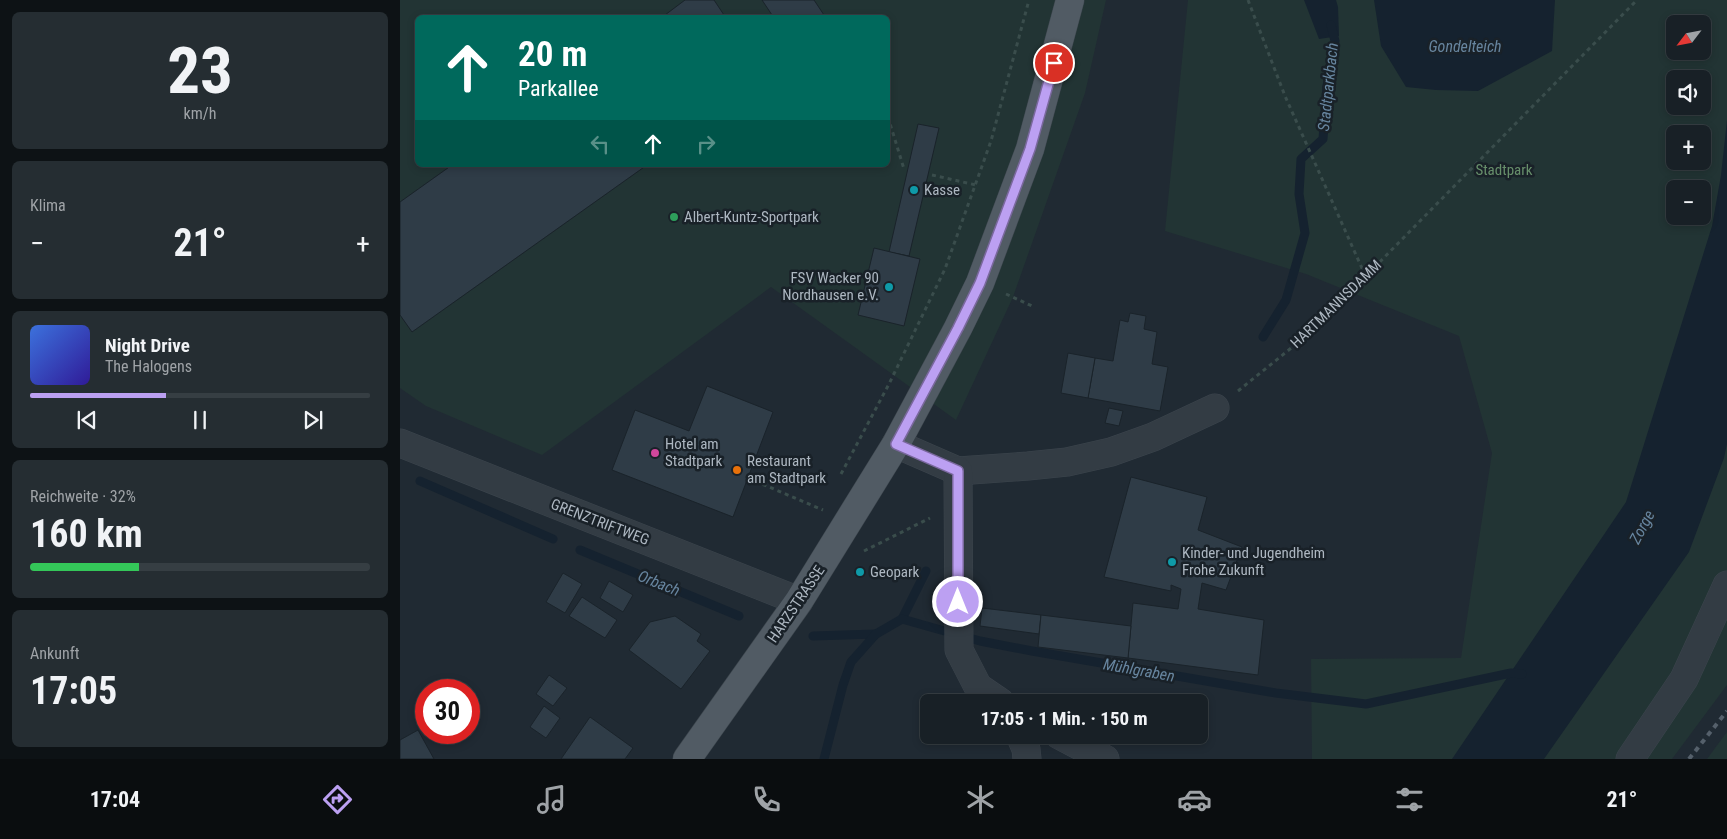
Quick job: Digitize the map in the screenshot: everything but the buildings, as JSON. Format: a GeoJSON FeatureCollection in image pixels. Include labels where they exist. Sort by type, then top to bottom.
{"type":"FeatureCollection","features":[{"type":"Feature","properties":{"kind":"main road","name":"HARZSTRASSE"},"geometry":{"type":"LineString","coordinates":[[687,759],[799,602],[896,444],[958,328],[986,268],[1030,149],[1070,0]]}},
{"type":"Feature","properties":{"kind":"street"},"geometry":{"type":"LineString","coordinates":[[896,444],[958,471],[1067,462],[1112,452],[1153,438],[1215,408]]}},
{"type":"Feature","properties":{"kind":"street","name":"GRENZTRIFTWEG"},"geometry":{"type":"LineString","coordinates":[[400,443],[799,602]]}},
{"type":"Feature","properties":{"kind":"street"},"geometry":{"type":"LineString","coordinates":[[958,471],[959,650],[978,687],[988,694]]}},
{"type":"Feature","properties":{"kind":"street"},"geometry":{"type":"LineString","coordinates":[[1630,759],[1684,678],[1727,585]]}},
{"type":"Feature","properties":{"kind":"street"},"geometry":{"type":"LineString","coordinates":[[1024,744],[1027,759]]}},
{"type":"Feature","properties":{"kind":"street"},"geometry":{"type":"LineString","coordinates":[[1076,744],[1105,759]]}},
{"type":"Feature","properties":{"kind":"path"},"geometry":{"type":"LineString","coordinates":[[840,476],[889,384],[945,269],[991,141],[1029,0]]}},
{"type":"Feature","properties":{"kind":"path"},"geometry":{"type":"LineString","coordinates":[[1248,0],[1285,96],[1365,276]]}},
{"type":"Feature","properties":{"kind":"path","name":"HARTMANNSDAMM"},"geometry":{"type":"LineString","coordinates":[[1215,408],[1311,332],[1635,1]]}},
{"type":"Feature","properties":{"kind":"path"},"geometry":{"type":"LineString","coordinates":[[890,124],[904,169]]}},
{"type":"Feature","properties":{"kind":"path"},"geometry":{"type":"LineString","coordinates":[[932,175],[976,185]]}},
{"type":"Feature","properties":{"kind":"path"},"geometry":{"type":"LineString","coordinates":[[748,478],[822,510]]}},
{"type":"Feature","properties":{"kind":"path"},"geometry":{"type":"LineString","coordinates":[[819,518],[827,502]]}},
{"type":"Feature","properties":{"kind":"path"},"geometry":{"type":"LineString","coordinates":[[859,554],[957,504]]}},
{"type":"Feature","properties":{"kind":"green space","name":"Albert-Kuntz-Sportpark"},"geometry":{"type":"Polygon","coordinates":[[[400,0],[1106,0],[1085,93],[1013,297],[956,420],[771,287],[542,455],[426,406],[400,388],[400,0]]]}},
{"type":"Feature","properties":{"kind":"green space","name":"Stadtpark"},"geometry":{"type":"Polygon","coordinates":[[[1188,0],[1727,0],[1727,685],[1672,759],[1312,759],[1311,659],[1461,658],[1492,453],[1459,336],[1306,274],[1165,231],[1188,0]]]}},
{"type":"Feature","properties":{"kind":"green space"},"geometry":{"type":"Polygon","coordinates":[[[1727,732],[1727,759],[1707,759],[1727,732]]]}},
{"type":"Feature","properties":{"kind":"water"},"geometry":{"type":"Polygon","coordinates":[[[1304,0],[1336,0],[1339,36],[1319,39],[1304,0]]]}},
{"type":"Feature","properties":{"kind":"water","name":"Gondelteich"},"geometry":{"type":"Polygon","coordinates":[[[1374,0],[1555,0],[1552,51],[1478,91],[1406,87],[1381,46],[1374,0]]]}},
{"type":"Feature","properties":{"kind":"water","name":"Zorge"},"geometry":{"type":"Polygon","coordinates":[[[1727,120],[1727,444],[1724,458],[1689,552],[1544,759],[1452,759],[1626,502],[1712,226],[1721,175],[1727,120]]]}},
{"type":"Feature","properties":{"kind":"waterway","name":"Stadtparkbach"},"geometry":{"type":"LineString","coordinates":[[1263,337],[1286,300],[1305,233],[1299,194],[1301,159],[1323,139],[1327,86],[1335,41],[1331,25]]}},
{"type":"Feature","properties":{"kind":"waterway","name":"Orbach"},"geometry":{"type":"LineString","coordinates":[[420,481],[553,539]]}},
{"type":"Feature","properties":{"kind":"waterway","name":"Orbach"},"geometry":{"type":"LineString","coordinates":[[580,550],[739,616]]}},
{"type":"Feature","properties":{"kind":"waterway","name":"Stadtparkbach"},"geometry":{"type":"LineString","coordinates":[[902,619],[926,571]]}},
{"type":"Feature","properties":{"kind":"waterway","name":"Mühlgraben"},"geometry":{"type":"LineString","coordinates":[[824,759],[843,685],[851,662],[876,634],[902,619],[980,641],[1032,651],[1276,693],[1366,704],[1511,673],[1522,674]]}},
{"type":"Feature","properties":{"kind":"waterway","name":"Orbach"},"geometry":{"type":"LineString","coordinates":[[813,636],[876,634]]}},
{"type":"Feature","properties":{"kind":"railway"},"geometry":{"type":"LineString","coordinates":[[1689,759],[1727,711]]}},
{"type":"Feature","properties":{"kind":"place","name":"Kasse"},"geometry":{"type":"Point","coordinates":[914,190]}},
{"type":"Feature","properties":{"kind":"place","name":"Albert-Kuntz-Sportpark"},"geometry":{"type":"Point","coordinates":[674,217]}},
{"type":"Feature","properties":{"kind":"place","name":"FSV Wacker 90 Nordhausen e.V."},"geometry":{"type":"Point","coordinates":[889,287]}},
{"type":"Feature","properties":{"kind":"place","name":"Hotel am Stadtpark"},"geometry":{"type":"Point","coordinates":[655,453]}},
{"type":"Feature","properties":{"kind":"place","name":"Restaurant am Stadtpark"},"geometry":{"type":"Point","coordinates":[737,470]}},
{"type":"Feature","properties":{"kind":"place","name":"Kinder- und Jugendheim Frohe Zukunft"},"geometry":{"type":"Point","coordinates":[1172,562]}},
{"type":"Feature","properties":{"kind":"place","name":"Geopark"},"geometry":{"type":"Point","coordinates":[860,572]}},
{"type":"Feature","properties":{"kind":"route"},"geometry":{"type":"LineString","coordinates":[[958,602],[958,471],[896,444],[980,283],[1030,149],[1054,63]]}}]}
